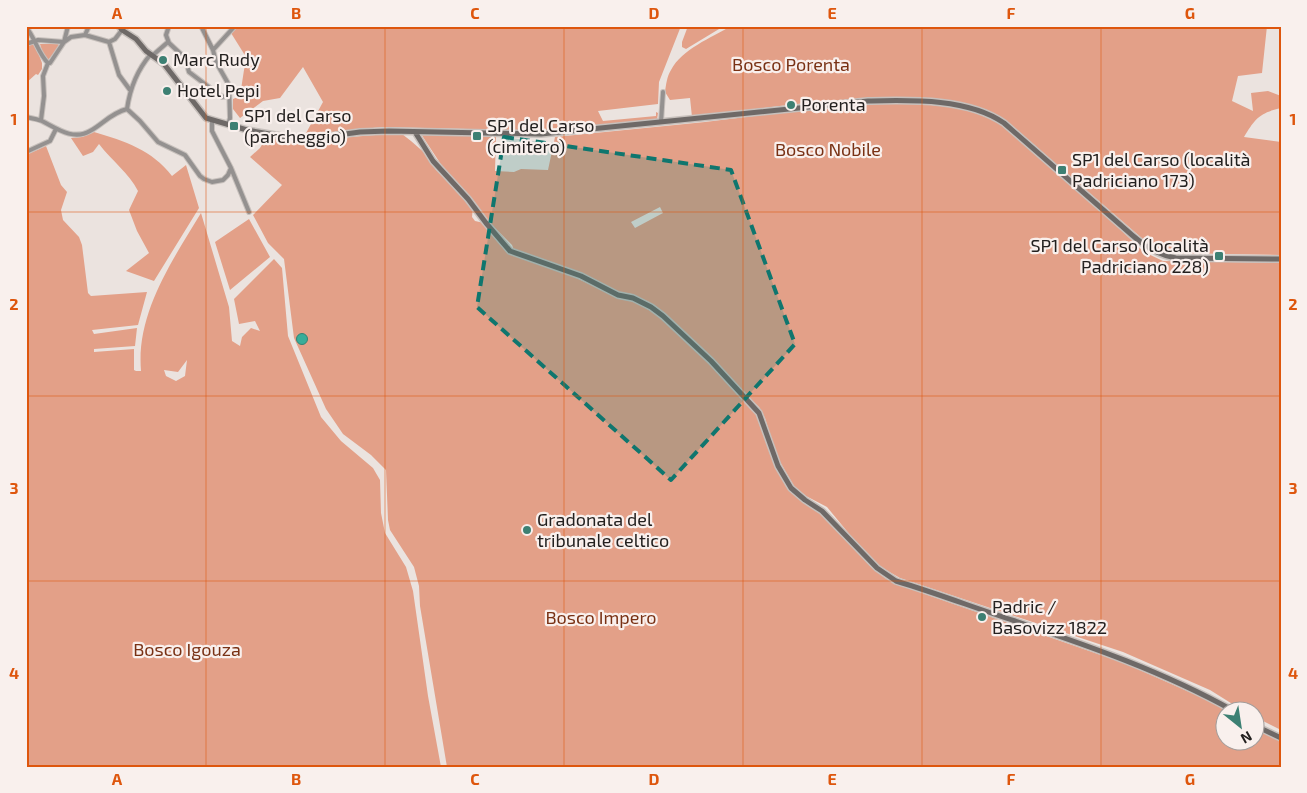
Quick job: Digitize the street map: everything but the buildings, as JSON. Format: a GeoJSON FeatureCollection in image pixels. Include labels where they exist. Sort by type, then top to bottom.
{"type":"FeatureCollection","features":[{"type":"Feature","properties":{"kind":"main road"},"geometry":{"type":"LineString","coordinates":[[121,28],[136,39],[143,48],[167,68],[203,115],[212,121],[261,134],[287,137],[316,138],[379,131],[541,134],[862,101],[916,101],[971,107],[991,115],[1004,123],[1154,252],[1176,258],[1281,259]]}},
{"type":"Feature","properties":{"kind":"main road"},"geometry":{"type":"LineString","coordinates":[[414,132],[433,161],[510,251],[581,276],[618,295],[633,298],[651,307],[663,316],[710,361],[758,412],[778,466],[791,488],[805,500],[822,510],[884,574],[896,581],[1041,630],[1127,662],[1170,679],[1214,701]]}},
{"type":"Feature","properties":{"kind":"main road"},"geometry":{"type":"LineString","coordinates":[[1264,730],[1281,738]]}},
{"type":"Feature","properties":{"kind":"street"},"geometry":{"type":"LineString","coordinates":[[64,42],[68,26]]}},
{"type":"Feature","properties":{"kind":"street"},"geometry":{"type":"LineString","coordinates":[[85,35],[89,26]]}},
{"type":"Feature","properties":{"kind":"street"},"geometry":{"type":"LineString","coordinates":[[169,26],[166,35],[168,42],[185,58],[189,72],[222,97],[228,96]]}},
{"type":"Feature","properties":{"kind":"street"},"geometry":{"type":"LineString","coordinates":[[201,26],[213,50],[216,62],[229,84],[230,118],[228,125]]}},
{"type":"Feature","properties":{"kind":"street"},"geometry":{"type":"LineString","coordinates":[[213,50],[235,26]]}},
{"type":"Feature","properties":{"kind":"street"},"geometry":{"type":"LineString","coordinates":[[26,27],[36,40],[43,58],[48,64]]}},
{"type":"Feature","properties":{"kind":"street"},"geometry":{"type":"LineString","coordinates":[[41,120],[44,96],[43,76],[48,64],[64,42],[71,37],[85,35],[109,42],[115,39],[121,28]]}},
{"type":"Feature","properties":{"kind":"street"},"geometry":{"type":"LineString","coordinates":[[26,44],[36,40],[64,42]]}},
{"type":"Feature","properties":{"kind":"street"},"geometry":{"type":"LineString","coordinates":[[109,42],[119,75],[130,90]]}},
{"type":"Feature","properties":{"kind":"street"},"geometry":{"type":"LineString","coordinates":[[127,109],[130,90],[144,63],[168,42]]}},
{"type":"Feature","properties":{"kind":"street"},"geometry":{"type":"LineString","coordinates":[[661,123],[663,92]]}},
{"type":"Feature","properties":{"kind":"street"},"geometry":{"type":"LineString","coordinates":[[26,117],[41,120],[68,134],[86,133],[115,113],[127,109]]}},
{"type":"Feature","properties":{"kind":"street"},"geometry":{"type":"LineString","coordinates":[[127,109],[158,142],[185,156],[204,179],[212,182],[223,180],[231,168]]}},
{"type":"Feature","properties":{"kind":"street"},"geometry":{"type":"LineString","coordinates":[[212,121],[212,131],[231,168],[249,212]]}},
{"type":"Feature","properties":{"kind":"street"},"geometry":{"type":"LineString","coordinates":[[26,152],[50,141],[56,129]]}},
{"type":"Feature","properties":{"kind":"highlighted area"},"geometry":{"type":"Polygon","coordinates":[[[504,137],[731,170],[795,344],[671,480],[477,307],[504,137]]]}},
{"type":"Feature","properties":{"kind":"green space"},"geometry":{"type":"Polygon","coordinates":[[[237,26],[681,26],[659,82],[658,104],[598,111],[603,121],[656,116],[656,112],[658,113],[657,120],[552,131],[382,127],[305,135],[323,102],[303,67],[280,98],[263,101],[240,118],[233,109],[233,99],[240,96],[246,57],[231,33],[237,26]]]}},
{"type":"Feature","properties":{"kind":"green space"},"geometry":{"type":"Polygon","coordinates":[[[688,26],[724,26],[686,49],[682,47],[682,42],[688,26]]]}},
{"type":"Feature","properties":{"kind":"green space","name":"Bosco Porenta"},"geometry":{"type":"Polygon","coordinates":[[[731,26],[1267,26],[1262,73],[1238,76],[1232,101],[1253,111],[1251,93],[1268,91],[1281,96],[1281,108],[1267,112],[1258,118],[1244,137],[1281,142],[1281,255],[1168,253],[1151,246],[1011,125],[991,112],[972,105],[958,102],[896,99],[838,100],[692,117],[690,98],[670,100],[665,92],[671,70],[682,56],[690,50],[731,26]]]}},
{"type":"Feature","properties":{"kind":"green space"},"geometry":{"type":"Polygon","coordinates":[[[35,44],[42,63],[42,69],[38,75],[36,74],[26,83],[26,47],[35,44]]]}},
{"type":"Feature","properties":{"kind":"green space"},"geometry":{"type":"Polygon","coordinates":[[[40,44],[58,44],[60,46],[48,60],[44,57],[40,44]]]}},
{"type":"Feature","properties":{"kind":"green space","name":"Bosco Nobile"},"geometry":{"type":"Polygon","coordinates":[[[891,103],[921,104],[965,110],[993,120],[1006,128],[1104,214],[1144,252],[1163,261],[1281,263],[1281,730],[1264,722],[1264,700],[1226,700],[1210,690],[1123,652],[900,578],[879,566],[827,507],[806,496],[794,486],[776,455],[765,418],[759,407],[664,313],[649,302],[632,294],[619,292],[579,273],[514,250],[512,245],[489,222],[474,201],[444,169],[421,134],[496,136],[495,171],[514,172],[521,169],[548,170],[555,137],[705,122],[836,106],[891,103]],[[660,207],[631,222],[635,228],[663,213],[660,207]]]}},
{"type":"Feature","properties":{"kind":"green space"},"geometry":{"type":"Polygon","coordinates":[[[94,132],[127,143],[147,153],[156,159],[172,176],[186,165],[199,208],[154,281],[126,271],[149,253],[137,231],[129,210],[138,191],[99,144],[93,152],[83,156],[71,138],[82,137],[94,132]]]}},
{"type":"Feature","properties":{"kind":"green space","name":"Bosco Impero"},"geometry":{"type":"Polygon","coordinates":[[[402,134],[427,155],[436,170],[473,207],[472,217],[475,221],[484,223],[508,252],[639,304],[659,316],[704,358],[756,414],[776,469],[790,491],[800,500],[821,513],[871,567],[885,578],[899,585],[1124,663],[1194,694],[1214,704],[1214,750],[1264,750],[1264,732],[1281,740],[1281,767],[447,767],[420,606],[419,586],[414,567],[390,530],[386,470],[371,455],[343,434],[326,409],[294,338],[284,259],[268,243],[253,215],[282,185],[250,157],[260,148],[266,138],[300,141],[402,134]]]}},
{"type":"Feature","properties":{"kind":"green space","name":"Bosco Igouza"},"geometry":{"type":"Polygon","coordinates":[[[46,146],[61,185],[67,192],[61,210],[63,220],[79,237],[82,245],[88,293],[91,296],[147,292],[138,325],[92,330],[94,334],[137,328],[135,346],[94,349],[94,352],[134,349],[134,370],[136,371],[141,371],[144,329],[158,288],[201,213],[229,307],[232,341],[240,346],[242,337],[251,328],[260,331],[255,321],[239,324],[234,299],[274,259],[282,268],[288,336],[321,417],[341,441],[373,468],[380,480],[381,513],[385,533],[406,567],[413,591],[428,696],[441,767],[26,767],[26,155],[46,146]],[[187,360],[178,372],[164,370],[166,376],[176,381],[185,376],[187,360]]]}},
{"type":"Feature","properties":{"kind":"green space"},"geometry":{"type":"Polygon","coordinates":[[[249,219],[270,257],[230,290],[215,242],[249,219]]]}},
{"type":"Feature","properties":{"kind":"shaded area"},"geometry":{"type":"Polygon","coordinates":[[[302,333],[308,339],[302,345],[296,339],[302,333]]]}},
{"type":"Feature","properties":{"kind":"place","name":"Marc Rudy"},"geometry":{"type":"Point","coordinates":[163,60]}},
{"type":"Feature","properties":{"kind":"place","name":"Hotel Pepi"},"geometry":{"type":"Point","coordinates":[167,91]}},
{"type":"Feature","properties":{"kind":"place","name":"Porenta"},"geometry":{"type":"Point","coordinates":[791,105]}},
{"type":"Feature","properties":{"kind":"place","name":"SP1 del Carso (parcheggio)"},"geometry":{"type":"Point","coordinates":[234,126]}},
{"type":"Feature","properties":{"kind":"place","name":"SP1 del Carso (cimitero)"},"geometry":{"type":"Point","coordinates":[477,136]}},
{"type":"Feature","properties":{"kind":"place","name":"SP1 del Carso (località Padriciano 173)"},"geometry":{"type":"Point","coordinates":[1062,170]}},
{"type":"Feature","properties":{"kind":"place","name":"SP1 del Carso (località Padriciano 228)"},"geometry":{"type":"Point","coordinates":[1219,256]}},
{"type":"Feature","properties":{"kind":"place","name":"Gradonata del tribunale celtico"},"geometry":{"type":"Point","coordinates":[527,530]}},
{"type":"Feature","properties":{"kind":"place","name":"Padric / Basovizz 1822"},"geometry":{"type":"Point","coordinates":[982,617]}}]}
